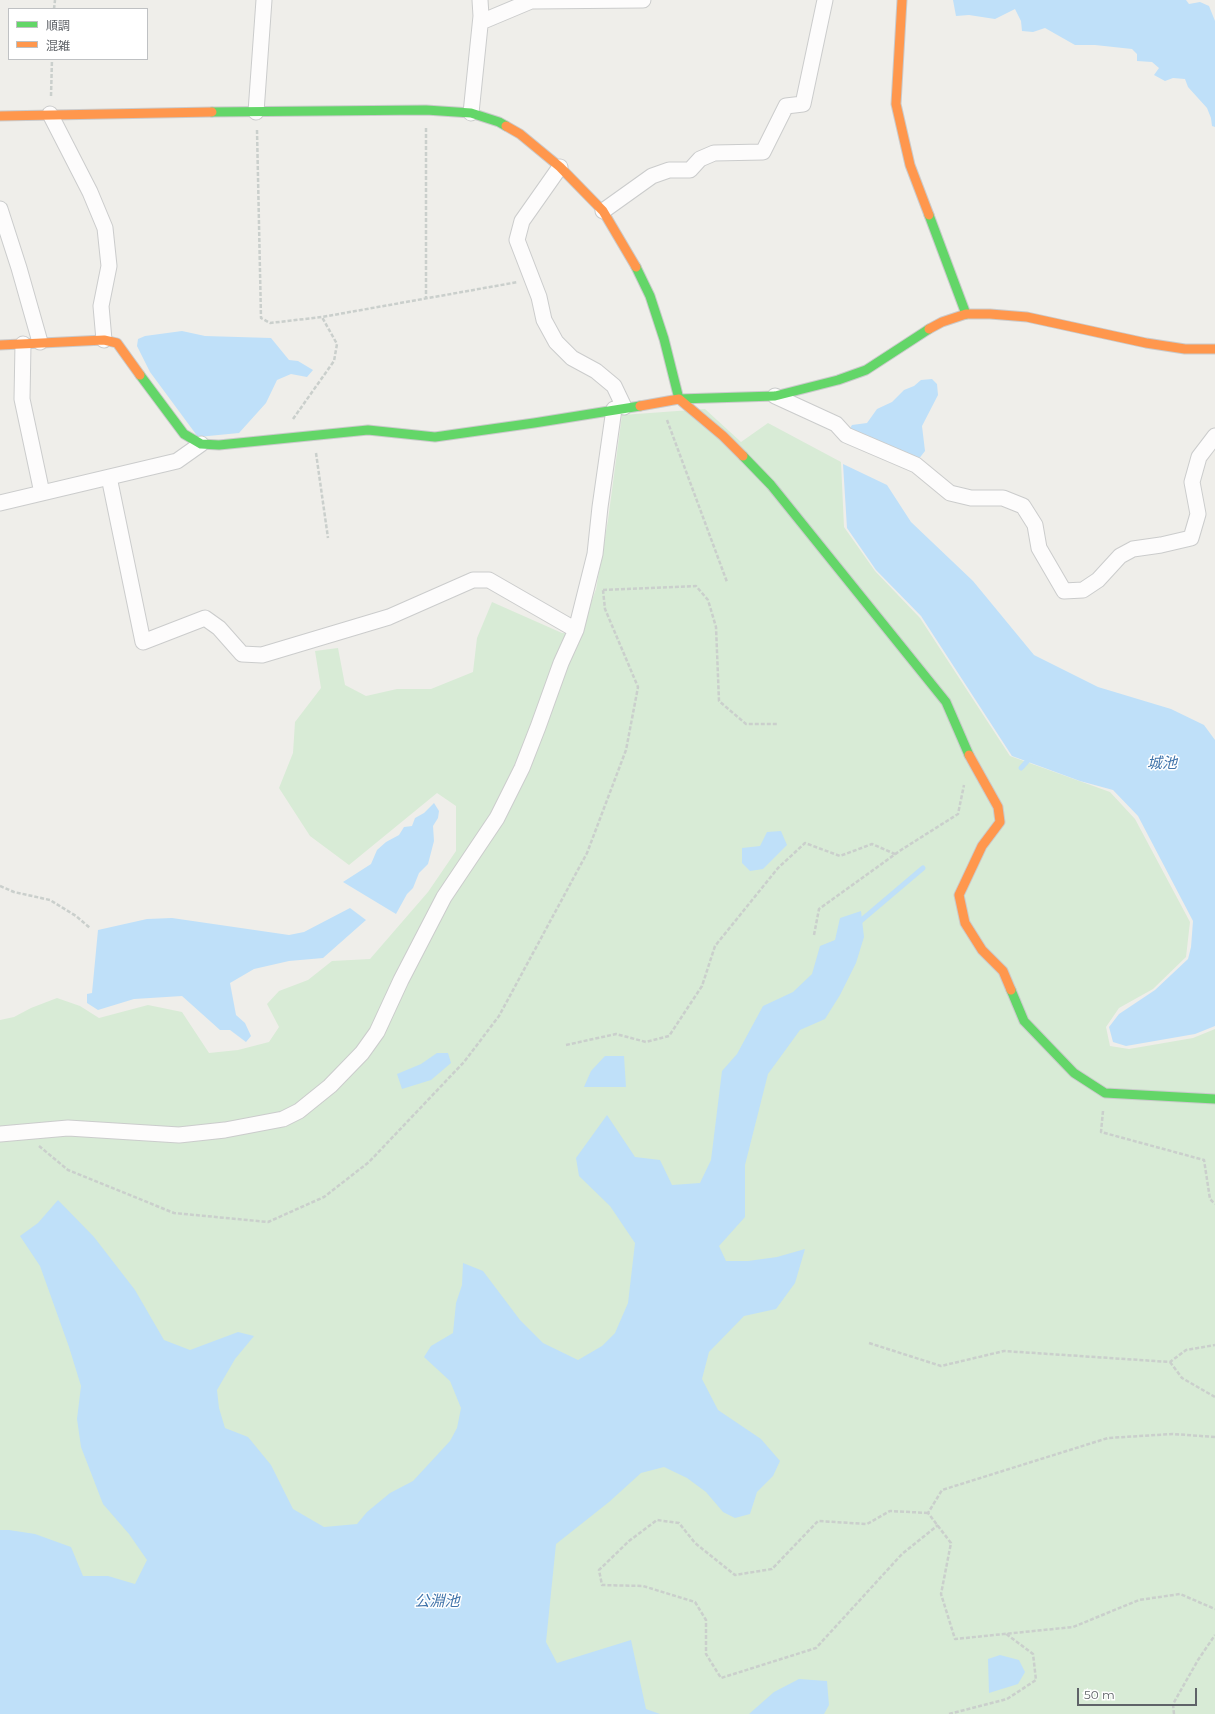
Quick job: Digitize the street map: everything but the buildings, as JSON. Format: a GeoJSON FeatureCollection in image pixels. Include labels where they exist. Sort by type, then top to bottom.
{"type":"FeatureCollection","features":[{"type":"Feature","properties":{"kind":"street"},"geometry":{"type":"LineString","coordinates":[[256,112],[264,0]]}},
{"type":"Feature","properties":{"kind":"street"},"geometry":{"type":"LineString","coordinates":[[471,113],[481,22],[480,0]]}},
{"type":"Feature","properties":{"kind":"street"},"geometry":{"type":"LineString","coordinates":[[481,22],[531,1],[643,0]]}},
{"type":"Feature","properties":{"kind":"street"},"geometry":{"type":"LineString","coordinates":[[603,211],[652,176],[670,170],[690,170],[700,159],[714,153],[763,152],[786,106],[803,104],[825,0]]}},
{"type":"Feature","properties":{"kind":"street"},"geometry":{"type":"LineString","coordinates":[[902,0],[896,104],[910,165],[966,314]]}},
{"type":"Feature","properties":{"kind":"street"},"geometry":{"type":"LineString","coordinates":[[0,116],[50,114],[426,110],[471,113],[499,122],[520,134],[560,167],[603,211],[630,255],[650,296],[664,339],[679,399],[723,436],[771,485],[946,702],[972,762],[998,807],[1000,822],[982,846],[959,895],[964,923],[982,950],[1003,971],[1024,1021],[1074,1073],[1106,1093],[1215,1099]]}},
{"type":"Feature","properties":{"kind":"street"},"geometry":{"type":"LineString","coordinates":[[50,114],[90,192],[105,228],[109,266],[102,306],[104,340]]}},
{"type":"Feature","properties":{"kind":"street"},"geometry":{"type":"LineString","coordinates":[[0,1134],[68,1128],[179,1135],[225,1130],[283,1119],[299,1111],[330,1086],[362,1053],[376,1032],[444,896],[496,818],[522,768],[561,663],[576,630],[596,554],[600,507],[619,408],[614,386],[596,371],[572,358],[556,342],[544,320],[539,297],[517,240],[522,221],[560,167]]}},
{"type":"Feature","properties":{"kind":"street"},"geometry":{"type":"LineString","coordinates":[[0,209],[19,268],[40,342]]}},
{"type":"Feature","properties":{"kind":"street"},"geometry":{"type":"LineString","coordinates":[[0,345],[104,340],[116,343],[184,434],[201,444],[219,445],[368,430],[435,437],[534,423],[660,401],[776,396],[838,380],[866,370],[924,331],[942,322],[966,314],[1027,317],[1146,343],[1185,349],[1215,349]]}},
{"type":"Feature","properties":{"kind":"street"},"geometry":{"type":"LineString","coordinates":[[23,344],[22,399],[42,493]]}},
{"type":"Feature","properties":{"kind":"street"},"geometry":{"type":"LineString","coordinates":[[776,396],[836,424],[846,434],[916,465],[950,493],[971,498],[1003,498],[1023,506],[1035,525],[1039,548],[1064,591],[1083,590],[1098,580],[1120,556],[1133,549],[1161,546],[1191,538],[1198,514],[1192,482],[1199,457],[1215,436]]}},
{"type":"Feature","properties":{"kind":"street"},"geometry":{"type":"LineString","coordinates":[[0,503],[177,462],[201,444]]}},
{"type":"Feature","properties":{"kind":"street"},"geometry":{"type":"LineString","coordinates":[[109,477],[143,642],[205,618],[219,628],[242,654],[262,655],[389,617],[473,580],[489,580],[576,630]]}},
{"type":"Feature","properties":{"kind":"path"},"geometry":{"type":"LineString","coordinates":[[50,114],[52,60]]}},
{"type":"Feature","properties":{"kind":"path"},"geometry":{"type":"LineString","coordinates":[[426,110],[426,298]]}},
{"type":"Feature","properties":{"kind":"path"},"geometry":{"type":"LineString","coordinates":[[256,112],[261,318],[270,323],[322,317],[532,280]]}},
{"type":"Feature","properties":{"kind":"path"},"geometry":{"type":"LineString","coordinates":[[286,438],[292,420],[334,361],[337,344],[322,317]]}},
{"type":"Feature","properties":{"kind":"path"},"geometry":{"type":"LineString","coordinates":[[660,401],[728,582]]}},
{"type":"Feature","properties":{"kind":"path"},"geometry":{"type":"LineString","coordinates":[[314,435],[328,538]]}},
{"type":"Feature","properties":{"kind":"path"},"geometry":{"type":"LineString","coordinates":[[586,591],[696,586],[708,600],[716,627],[719,701],[746,724],[778,724]]}},
{"type":"Feature","properties":{"kind":"path"},"geometry":{"type":"LineString","coordinates":[[23,1132],[68,1170],[174,1213],[268,1222],[324,1197],[369,1162],[464,1062],[498,1016],[587,853],[626,750],[638,687],[605,609],[603,590]]}},
{"type":"Feature","properties":{"kind":"path"},"geometry":{"type":"LineString","coordinates":[[814,935],[819,909],[895,854],[958,814],[964,783],[972,762]]}},
{"type":"Feature","properties":{"kind":"path"},"geometry":{"type":"LineString","coordinates":[[566,1046],[616,1034],[646,1042],[670,1036],[702,986],[715,946],[778,868],[805,843],[840,856],[872,844],[895,854]]}},
{"type":"Feature","properties":{"kind":"path"},"geometry":{"type":"LineString","coordinates":[[0,886],[14,892],[50,900],[76,916],[90,928]]}},
{"type":"Feature","properties":{"kind":"path"},"geometry":{"type":"LineString","coordinates":[[1106,1093],[1101,1132],[1204,1160],[1210,1199],[1215,1204]]}},
{"type":"Feature","properties":{"kind":"path"},"geometry":{"type":"LineString","coordinates":[[869,1343],[941,1366],[1004,1350],[1170,1362],[1186,1350],[1215,1345]]}},
{"type":"Feature","properties":{"kind":"path"},"geometry":{"type":"LineString","coordinates":[[1170,1362],[1182,1378],[1215,1397]]}},
{"type":"Feature","properties":{"kind":"path"},"geometry":{"type":"LineString","coordinates":[[928,1512],[942,1490],[1108,1438],[1173,1434],[1215,1437]]}},
{"type":"Feature","properties":{"kind":"path"},"geometry":{"type":"LineString","coordinates":[[928,1512],[890,1511],[867,1524],[818,1521],[772,1569],[735,1575],[695,1543],[679,1523],[657,1520],[629,1541],[599,1570],[602,1585],[643,1586],[695,1602],[706,1620],[706,1654],[720,1678],[816,1648],[902,1554],[938,1526]]}},
{"type":"Feature","properties":{"kind":"path"},"geometry":{"type":"LineString","coordinates":[[928,1512],[951,1543],[941,1594],[955,1639],[1073,1627],[1139,1600],[1180,1594],[1215,1609]]}},
{"type":"Feature","properties":{"kind":"path"},"geometry":{"type":"LineString","coordinates":[[949,1714],[1007,1699],[1036,1680],[1033,1654],[1005,1633]]}},
{"type":"Feature","properties":{"kind":"path"},"geometry":{"type":"LineString","coordinates":[[1174,1714],[1173,1704],[1198,1660],[1215,1636]]}},
{"type":"Feature","properties":{"kind":"green space"},"geometry":{"type":"Polygon","coordinates":[[[705,409],[741,442],[768,423],[841,462],[844,527],[875,571],[920,618],[1010,756],[1110,792],[1135,819],[1190,922],[1186,957],[1153,989],[1119,1008],[1106,1027],[1110,1046],[1129,1049],[1193,1038],[1215,1029],[1215,1714],[0,1714],[0,1020],[14,1017],[31,1008],[57,998],[80,1006],[99,1018],[148,1005],[182,1012],[209,1053],[238,1050],[269,1042],[279,1027],[267,1004],[279,991],[308,980],[332,961],[370,959],[428,892],[456,851],[456,806],[437,793],[349,865],[310,836],[279,788],[293,753],[295,722],[321,688],[315,651],[338,648],[345,685],[366,696],[397,689],[431,689],[473,672],[477,638],[492,602],[562,633],[580,633],[596,589],[608,520],[622,415],[705,409]]]}},
{"type":"Feature","properties":{"kind":"water"},"geometry":{"type":"Polygon","coordinates":[[[953,0],[1186,0],[1189,4],[1200,2],[1209,6],[1215,21],[1215,127],[1212,126],[1207,108],[1188,87],[1185,79],[1173,78],[1165,81],[1154,75],[1159,68],[1152,62],[1137,61],[1137,54],[1132,49],[1095,45],[1075,45],[1045,28],[1033,32],[1022,31],[1021,21],[1015,9],[995,19],[969,15],[956,16],[953,0]]]}},
{"type":"Feature","properties":{"kind":"water"},"geometry":{"type":"Polygon","coordinates":[[[182,331],[205,336],[271,338],[289,360],[298,361],[313,370],[307,377],[291,374],[277,380],[266,403],[239,433],[198,437],[150,372],[137,346],[138,339],[145,336],[182,331]]]}},
{"type":"Feature","properties":{"kind":"water"},"geometry":{"type":"Polygon","coordinates":[[[932,379],[937,384],[938,395],[922,426],[925,451],[918,460],[849,430],[852,425],[867,423],[877,409],[892,402],[904,390],[914,386],[921,380],[932,379]]]}},
{"type":"Feature","properties":{"kind":"water","name":"城池"},"geometry":{"type":"Polygon","coordinates":[[[843,464],[887,485],[911,522],[973,581],[1034,655],[1098,687],[1171,709],[1204,725],[1215,740],[1215,1026],[1195,1034],[1126,1046],[1113,1042],[1109,1027],[1119,1014],[1155,990],[1188,959],[1191,947],[1193,921],[1138,816],[1113,790],[1080,781],[1012,756],[921,616],[876,570],[847,528],[843,464]]]}},
{"type":"Feature","properties":{"kind":"water"},"geometry":{"type":"Polygon","coordinates":[[[434,803],[439,811],[438,818],[433,826],[434,841],[428,864],[419,873],[413,888],[407,894],[396,914],[343,882],[371,864],[377,850],[386,842],[399,835],[404,827],[412,826],[415,818],[424,813],[434,803]]]}},
{"type":"Feature","properties":{"kind":"water"},"geometry":{"type":"Polygon","coordinates":[[[781,831],[787,845],[763,869],[750,871],[742,863],[742,848],[760,846],[767,832],[781,831]]]}},
{"type":"Feature","properties":{"kind":"water"},"geometry":{"type":"Polygon","coordinates":[[[350,908],[366,920],[323,958],[289,961],[254,969],[230,983],[236,1015],[245,1023],[251,1036],[246,1042],[230,1030],[220,1030],[182,996],[134,999],[98,1010],[87,1003],[87,994],[92,993],[98,930],[147,919],[172,918],[289,935],[304,932],[350,908]]]}},
{"type":"Feature","properties":{"kind":"water","name":"公淵池"},"geometry":{"type":"Polygon","coordinates":[[[861,911],[864,937],[856,963],[840,995],[825,1019],[800,1030],[768,1074],[745,1165],[745,1217],[719,1246],[726,1261],[748,1261],[777,1257],[805,1249],[795,1283],[776,1309],[744,1316],[709,1352],[702,1379],[718,1410],[761,1439],[780,1461],[773,1476],[757,1492],[750,1514],[735,1518],[723,1512],[706,1492],[687,1478],[664,1467],[641,1473],[609,1502],[556,1544],[546,1642],[557,1663],[631,1640],[646,1709],[660,1714],[0,1714],[0,1530],[35,1534],[71,1547],[83,1576],[108,1576],[135,1584],[147,1560],[129,1534],[103,1504],[81,1447],[77,1419],[81,1386],[69,1347],[40,1266],[20,1236],[38,1223],[58,1200],[94,1237],[135,1290],[164,1340],[190,1350],[238,1332],[254,1336],[235,1359],[217,1390],[219,1408],[225,1428],[248,1437],[271,1465],[293,1509],[324,1527],[357,1524],[367,1512],[390,1493],[413,1481],[450,1441],[457,1428],[461,1408],[450,1381],[424,1357],[431,1346],[453,1333],[456,1303],[462,1285],[463,1263],[483,1271],[520,1320],[543,1343],[578,1360],[602,1346],[615,1333],[628,1303],[635,1243],[610,1206],[579,1176],[576,1158],[607,1115],[635,1157],[660,1160],[672,1185],[700,1183],[711,1160],[722,1071],[737,1054],[763,1006],[793,992],[812,974],[820,946],[835,940],[840,918],[861,911]]]}},
{"type":"Feature","properties":{"kind":"water"},"geometry":{"type":"Polygon","coordinates":[[[437,1053],[448,1053],[451,1063],[431,1080],[402,1089],[397,1074],[421,1064],[437,1053]]]}},
{"type":"Feature","properties":{"kind":"water"},"geometry":{"type":"Polygon","coordinates":[[[605,1056],[624,1056],[626,1087],[584,1087],[591,1071],[605,1056]]]}},
{"type":"Feature","properties":{"kind":"water"},"geometry":{"type":"Polygon","coordinates":[[[1000,1655],[1019,1660],[1025,1672],[1018,1684],[989,1693],[988,1659],[1000,1655]]]}},
{"type":"Feature","properties":{"kind":"water"},"geometry":{"type":"Polygon","coordinates":[[[799,1679],[827,1681],[829,1705],[824,1714],[749,1714],[774,1692],[799,1679]]]}},
{"type":"Feature","properties":{"kind":"waterway"},"geometry":{"type":"LineString","coordinates":[[1021,768],[1031,757]]}},
{"type":"Feature","properties":{"kind":"waterway"},"geometry":{"type":"LineString","coordinates":[[857,924],[923,868]]}},
{"type":"Feature","properties":{"kind":"traffic: fast"},"geometry":{"type":"LineString","coordinates":[[212,112],[426,110],[471,113],[499,122],[506,126]]}},
{"type":"Feature","properties":{"kind":"traffic: fast"},"geometry":{"type":"LineString","coordinates":[[929,215],[966,314]]}},
{"type":"Feature","properties":{"kind":"traffic: fast"},"geometry":{"type":"LineString","coordinates":[[636,267],[650,296],[664,339],[679,399],[775,396],[838,380],[866,370],[929,329]]}},
{"type":"Feature","properties":{"kind":"traffic: fast"},"geometry":{"type":"LineString","coordinates":[[140,375],[184,434],[201,444],[219,445],[368,430],[435,437],[640,406]]}},
{"type":"Feature","properties":{"kind":"traffic: fast"},"geometry":{"type":"LineString","coordinates":[[743,456],[771,485],[946,702],[969,755]]}},
{"type":"Feature","properties":{"kind":"traffic: fast"},"geometry":{"type":"LineString","coordinates":[[1011,990],[1024,1021],[1074,1073],[1105,1093],[1215,1099]]}},
{"type":"Feature","properties":{"kind":"traffic: slow"},"geometry":{"type":"LineString","coordinates":[[902,0],[896,104],[910,165],[929,215]]}},
{"type":"Feature","properties":{"kind":"traffic: slow"},"geometry":{"type":"LineString","coordinates":[[0,116],[212,112]]}},
{"type":"Feature","properties":{"kind":"traffic: slow"},"geometry":{"type":"LineString","coordinates":[[506,126],[520,134],[560,167],[603,211],[636,267]]}},
{"type":"Feature","properties":{"kind":"traffic: slow"},"geometry":{"type":"LineString","coordinates":[[929,329],[942,322],[966,314],[990,314],[1027,317],[1146,343],[1185,349],[1215,349]]}},
{"type":"Feature","properties":{"kind":"traffic: slow"},"geometry":{"type":"LineString","coordinates":[[0,345],[104,340],[117,343],[140,375]]}},
{"type":"Feature","properties":{"kind":"traffic: slow"},"geometry":{"type":"LineString","coordinates":[[640,406],[679,399],[723,436],[743,456]]}},
{"type":"Feature","properties":{"kind":"traffic: slow"},"geometry":{"type":"LineString","coordinates":[[969,755],[998,807],[1000,822],[982,846],[959,895],[965,923],[982,950],[1003,971],[1011,990]]}}]}
